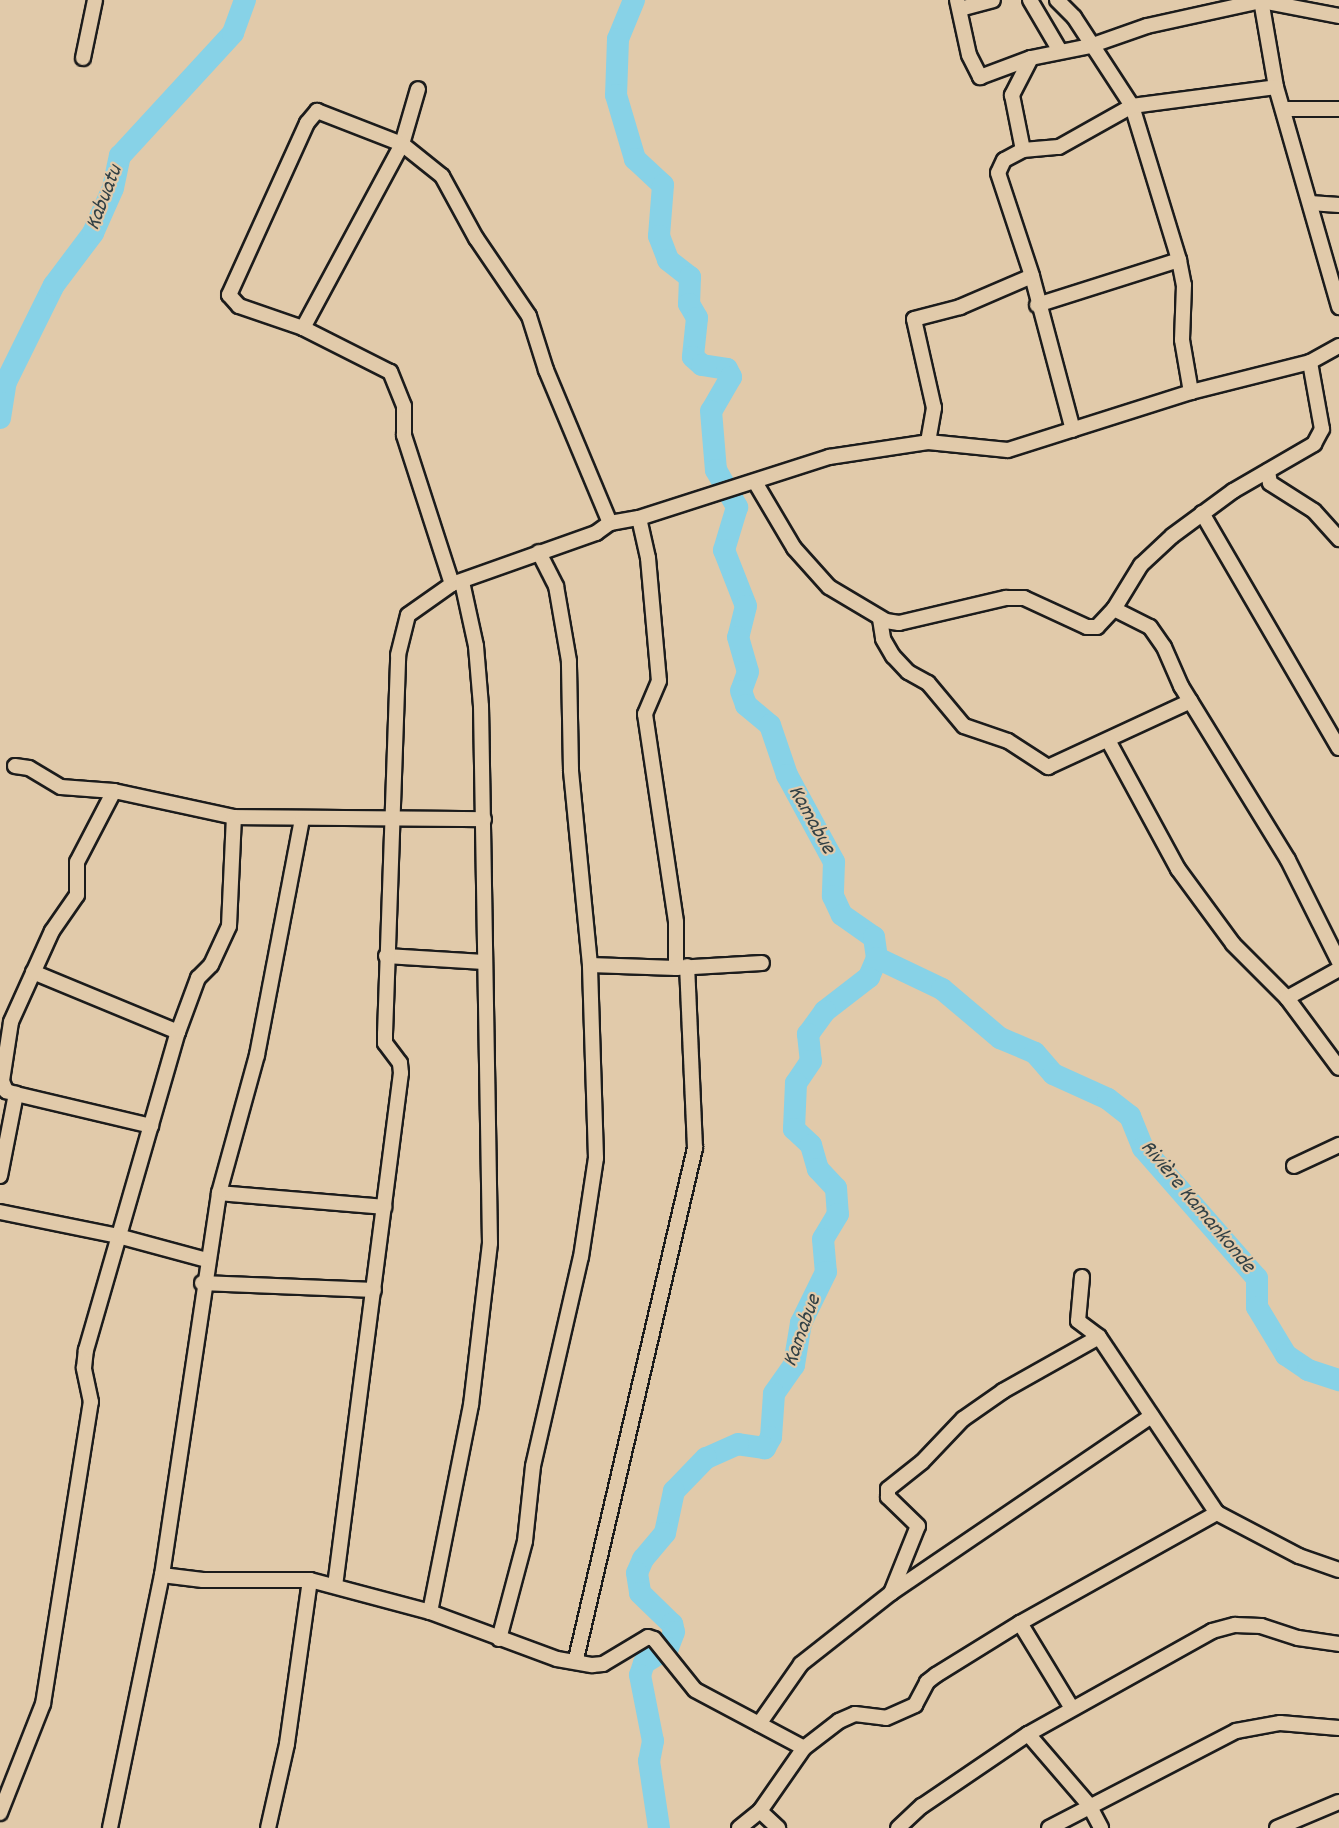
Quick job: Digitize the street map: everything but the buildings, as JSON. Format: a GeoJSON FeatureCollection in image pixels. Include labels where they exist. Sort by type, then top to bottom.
{"type":"FeatureCollection","features":[{"type":"Feature","properties":{"kind":"street"},"geometry":{"type":"LineString","coordinates":[[83,58],[95,0]]}},
{"type":"Feature","properties":{"kind":"street"},"geometry":{"type":"LineString","coordinates":[[993,0],[958,4],[977,76],[1031,58],[1090,46],[1147,26],[1261,0],[1339,16]]}},
{"type":"Feature","properties":{"kind":"street"},"geometry":{"type":"LineString","coordinates":[[1030,0],[1060,51]]}},
{"type":"Feature","properties":{"kind":"street"},"geometry":{"type":"LineString","coordinates":[[1057,0],[1074,17],[1090,46],[1132,106],[1179,260],[1184,285],[1182,340],[1191,392]]}},
{"type":"Feature","properties":{"kind":"street"},"geometry":{"type":"LineString","coordinates":[[1261,0],[1276,87],[1335,284],[1339,307]]}},
{"type":"Feature","properties":{"kind":"street"},"geometry":{"type":"LineString","coordinates":[[1023,150],[1012,95],[1031,58]]}},
{"type":"Feature","properties":{"kind":"street"},"geometry":{"type":"LineString","coordinates":[[1073,430],[1037,305],[1032,276],[998,173],[1004,160],[1023,150],[1059,147],[1132,106],[1276,87]]}},
{"type":"Feature","properties":{"kind":"street"},"geometry":{"type":"LineString","coordinates":[[303,328],[402,144],[418,89]]}},
{"type":"Feature","properties":{"kind":"street"},"geometry":{"type":"LineString","coordinates":[[1284,109],[1339,109]]}},
{"type":"Feature","properties":{"kind":"street"},"geometry":{"type":"LineString","coordinates":[[429,1611],[471,1405],[490,1243],[484,962],[484,819],[476,646],[457,583],[404,435],[405,406],[390,372],[303,328],[239,306],[229,295],[311,116],[321,112],[402,144],[442,176],[476,238],[529,316],[546,370],[610,523]]}},
{"type":"Feature","properties":{"kind":"street"},"geometry":{"type":"LineString","coordinates":[[1310,203],[1339,205]]}},
{"type":"Feature","properties":{"kind":"street"},"geometry":{"type":"LineString","coordinates":[[1037,305],[1179,260]]}},
{"type":"Feature","properties":{"kind":"street"},"geometry":{"type":"LineString","coordinates":[[928,442],[934,408],[914,319],[960,307],[1032,276]]}},
{"type":"Feature","properties":{"kind":"street"},"geometry":{"type":"LineString","coordinates":[[335,1586],[401,1073],[400,1063],[385,1043],[386,956],[395,820],[398,655],[403,624],[415,609],[457,583],[596,532],[610,523],[639,518],[829,457],[928,442],[1008,450],[1191,392],[1310,362],[1339,346]]}},
{"type":"Feature","properties":{"kind":"street"},"geometry":{"type":"LineString","coordinates":[[754,482],[794,548],[829,587],[880,619],[899,622],[1006,598],[1024,598],[1079,625],[1097,627],[1114,609],[1141,565],[1202,513],[1268,471],[1306,452],[1319,437],[1322,429],[1310,362]]}},
{"type":"Feature","properties":{"kind":"street"},"geometry":{"type":"LineString","coordinates":[[1268,471],[1270,483],[1314,511],[1339,539]]}},
{"type":"Feature","properties":{"kind":"street"},"geometry":{"type":"LineString","coordinates":[[1202,513],[1339,748]]}},
{"type":"Feature","properties":{"kind":"street"},"geometry":{"type":"LineString","coordinates":[[576,1659],[694,1148],[682,967],[645,714],[659,681],[649,570],[639,518]]}},
{"type":"Feature","properties":{"kind":"street"},"geometry":{"type":"LineString","coordinates":[[499,1639],[525,1540],[532,1466],[580,1257],[596,1158],[590,965],[571,770],[569,661],[556,586],[539,552]]}},
{"type":"Feature","properties":{"kind":"street"},"geometry":{"type":"LineString","coordinates":[[1114,609],[1150,627],[1191,701],[1288,860],[1339,962]]}},
{"type":"Feature","properties":{"kind":"street"},"geometry":{"type":"LineString","coordinates":[[880,619],[883,639],[893,656],[909,672],[928,683],[964,726],[1008,741],[1048,767],[1109,742],[1191,701]]}},
{"type":"Feature","properties":{"kind":"street"},"geometry":{"type":"LineString","coordinates":[[1109,742],[1178,869],[1233,944],[1287,998],[1339,1068]]}},
{"type":"Feature","properties":{"kind":"street"},"geometry":{"type":"LineString","coordinates":[[15,766],[29,768],[61,787],[114,791],[234,817],[302,820],[484,819]]}},
{"type":"Feature","properties":{"kind":"street"},"geometry":{"type":"LineString","coordinates":[[114,791],[77,862],[77,896],[52,931],[11,1023],[4,1063],[3,1087],[16,1094],[151,1126]]}},
{"type":"Feature","properties":{"kind":"street"},"geometry":{"type":"LineString","coordinates":[[0,1813],[43,1704],[91,1402],[84,1368],[86,1350],[178,1032],[198,978],[211,965],[229,926],[234,817]]}},
{"type":"Feature","properties":{"kind":"street"},"geometry":{"type":"LineString","coordinates":[[110,1828],[162,1575],[202,1283],[219,1193],[257,1055],[302,820]]}},
{"type":"Feature","properties":{"kind":"street"},"geometry":{"type":"LineString","coordinates":[[386,956],[484,962]]}},
{"type":"Feature","properties":{"kind":"street"},"geometry":{"type":"LineString","coordinates":[[590,965],[682,967],[762,963]]}},
{"type":"Feature","properties":{"kind":"street"},"geometry":{"type":"LineString","coordinates":[[1287,998],[1339,969]]}},
{"type":"Feature","properties":{"kind":"street"},"geometry":{"type":"LineString","coordinates":[[33,972],[178,1032]]}},
{"type":"Feature","properties":{"kind":"street"},"geometry":{"type":"LineString","coordinates":[[0,1176],[16,1094]]}},
{"type":"Feature","properties":{"kind":"street"},"geometry":{"type":"LineString","coordinates":[[1294,1166],[1339,1145]]}},
{"type":"Feature","properties":{"kind":"street"},"geometry":{"type":"LineString","coordinates":[[219,1193],[384,1207]]}},
{"type":"Feature","properties":{"kind":"street"},"geometry":{"type":"LineString","coordinates":[[0,1212],[118,1236],[207,1260]]}},
{"type":"Feature","properties":{"kind":"street"},"geometry":{"type":"LineString","coordinates":[[1082,1277],[1078,1321],[1099,1336],[1217,1513],[1299,1556],[1339,1570]]}},
{"type":"Feature","properties":{"kind":"street"},"geometry":{"type":"LineString","coordinates":[[202,1283],[374,1290]]}},
{"type":"Feature","properties":{"kind":"street"},"geometry":{"type":"LineString","coordinates":[[891,1593],[918,1526],[888,1497],[888,1489],[922,1462],[963,1419],[1003,1391],[1099,1336]]}},
{"type":"Feature","properties":{"kind":"street"},"geometry":{"type":"LineString","coordinates":[[759,1724],[801,1664],[891,1593],[1151,1416]]}},
{"type":"Feature","properties":{"kind":"street"},"geometry":{"type":"LineString","coordinates":[[739,1828],[760,1810],[804,1748],[839,1721],[855,1714],[886,1718],[915,1705],[927,1682],[1020,1623],[1217,1513]]}},
{"type":"Feature","properties":{"kind":"street"},"geometry":{"type":"LineString","coordinates":[[162,1575],[203,1580],[310,1580],[429,1611],[556,1659],[576,1659],[592,1665],[603,1664],[640,1641],[654,1639],[695,1690],[804,1748]]}},
{"type":"Feature","properties":{"kind":"street"},"geometry":{"type":"LineString","coordinates":[[268,1828],[287,1744],[310,1580]]}},
{"type":"Feature","properties":{"kind":"street"},"geometry":{"type":"LineString","coordinates":[[1020,1623],[1071,1707]]}},
{"type":"Feature","properties":{"kind":"street"},"geometry":{"type":"LineString","coordinates":[[898,1828],[922,1806],[1071,1707],[1212,1631],[1235,1625],[1261,1626],[1298,1638],[1339,1644]]}},
{"type":"Feature","properties":{"kind":"street"},"geometry":{"type":"LineString","coordinates":[[1048,1828],[1236,1731],[1280,1724],[1339,1728]]}},
{"type":"Feature","properties":{"kind":"street"},"geometry":{"type":"LineString","coordinates":[[1028,1734],[1089,1805],[1101,1828]]}},
{"type":"Feature","properties":{"kind":"street"},"geometry":{"type":"LineString","coordinates":[[1277,1828],[1339,1802]]}},
{"type":"Feature","properties":{"kind":"street"},"geometry":{"type":"LineString","coordinates":[[760,1810],[778,1828]]}},
{"type":"Feature","properties":{"kind":"waterway","name":"Kabuatu"},"geometry":{"type":"LineString","coordinates":[[0,418],[6,382],[54,285],[93,233],[113,188],[120,156],[233,33],[245,0]]}},
{"type":"Feature","properties":{"kind":"waterway","name":"Kamabue"},"geometry":{"type":"LineString","coordinates":[[634,0],[618,39],[616,95],[635,159],[663,185],[659,236],[668,260],[690,277],[689,304],[697,318],[693,357],[702,365],[727,369],[731,377],[711,411],[716,470],[737,507],[724,550],[746,606],[738,637],[748,672],[741,691],[746,705],[770,725],[787,775],[834,862],[833,896],[842,915],[874,937],[877,958],[869,977],[825,1011],[808,1034],[811,1061],[796,1083],[794,1129],[811,1145],[818,1169],[836,1188],[838,1214],[823,1239],[826,1272],[801,1323],[794,1365],[774,1394],[771,1437],[765,1448],[738,1444],[706,1458],[674,1491],[665,1533],[643,1559],[637,1573],[640,1593],[672,1624],[674,1632],[668,1648],[644,1663],[640,1675],[653,1741],[649,1761],[659,1828]]}},
{"type":"Feature","properties":{"kind":"waterway","name":"Rivière Kamankonde"},"geometry":{"type":"LineString","coordinates":[[877,958],[942,989],[1000,1038],[1035,1053],[1053,1074],[1108,1099],[1130,1116],[1143,1148],[1257,1278],[1257,1307],[1286,1355],[1308,1370],[1339,1380]]}}]}
